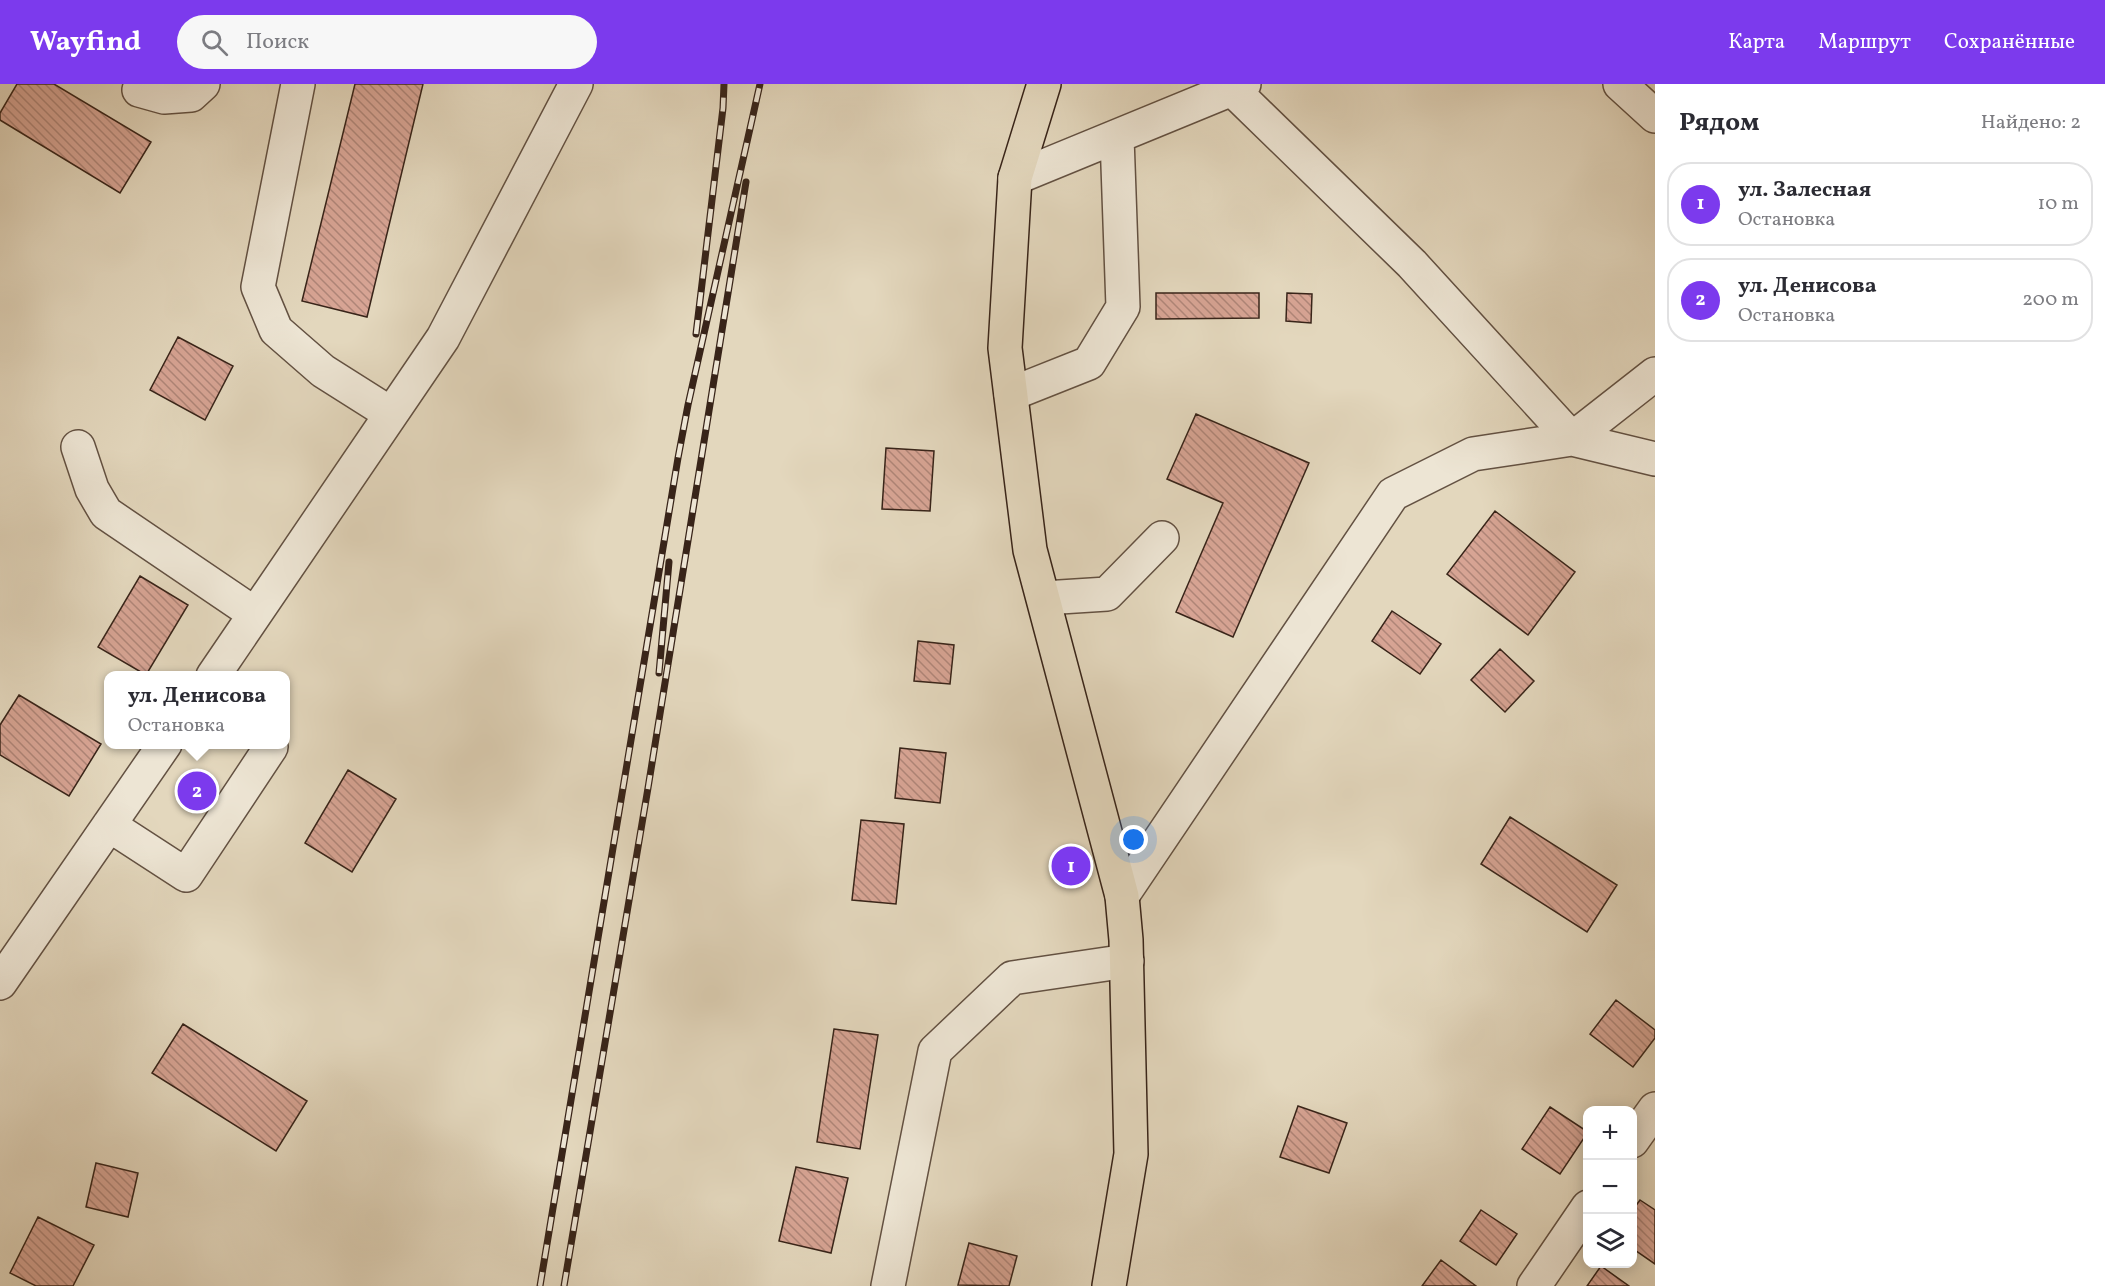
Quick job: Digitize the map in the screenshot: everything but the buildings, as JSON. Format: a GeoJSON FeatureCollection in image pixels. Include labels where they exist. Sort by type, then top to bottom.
{"type":"FeatureCollection","features":[{"type":"Feature","properties":{"kind":"main road"},"geometry":{"type":"LineString","coordinates":[[1044,84],[1015,178],[1005,348],[1030,550],[1122,896],[1127,961],[1131,1154],[1109,1286]]}},
{"type":"Feature","properties":{"kind":"street"},"geometry":{"type":"LineString","coordinates":[[139,90],[164,98],[191,95],[203,84]]}},
{"type":"Feature","properties":{"kind":"street"},"geometry":{"type":"LineString","coordinates":[[298,84],[258,287],[276,330],[323,371],[391,414]]}},
{"type":"Feature","properties":{"kind":"street"},"geometry":{"type":"LineString","coordinates":[[216,671],[443,338],[576,84]]}},
{"type":"Feature","properties":{"kind":"street"},"geometry":{"type":"LineString","coordinates":[[1620,84],[1655,116]]}},
{"type":"Feature","properties":{"kind":"street"},"geometry":{"type":"LineString","coordinates":[[1015,178],[1238,86],[1412,264],[1572,439]]}},
{"type":"Feature","properties":{"kind":"street"},"geometry":{"type":"LineString","coordinates":[[1011,394],[1089,363],[1123,307],[1117,136]]}},
{"type":"Feature","properties":{"kind":"street"},"geometry":{"type":"LineString","coordinates":[[1572,439],[1655,374]]}},
{"type":"Feature","properties":{"kind":"street"},"geometry":{"type":"LineString","coordinates":[[1122,896],[1393,494],[1473,454],[1572,439],[1655,459]]}},
{"type":"Feature","properties":{"kind":"street"},"geometry":{"type":"LineString","coordinates":[[78,447],[92,489],[106,513],[255,614]]}},
{"type":"Feature","properties":{"kind":"street"},"geometry":{"type":"LineString","coordinates":[[1044,598],[1107,594],[1162,538]]}},
{"type":"Feature","properties":{"kind":"street"},"geometry":{"type":"LineString","coordinates":[[0,983],[162,749]]}},
{"type":"Feature","properties":{"kind":"street"},"geometry":{"type":"LineString","coordinates":[[109,825],[186,875],[270,749]]}},
{"type":"Feature","properties":{"kind":"street"},"geometry":{"type":"LineString","coordinates":[[888,1286],[935,1052],[1012,978],[1127,961]]}},
{"type":"Feature","properties":{"kind":"street"},"geometry":{"type":"LineString","coordinates":[[1637,1134],[1655,1109]]}},
{"type":"Feature","properties":{"kind":"street"},"geometry":{"type":"LineString","coordinates":[[1534,1286],[1583,1213]]}},
{"type":"Feature","properties":{"kind":"railway"},"geometry":{"type":"LineString","coordinates":[[696,334],[724,84]]}},
{"type":"Feature","properties":{"kind":"railway"},"geometry":{"type":"LineString","coordinates":[[540,1286],[678,458],[760,84]]}},
{"type":"Feature","properties":{"kind":"railway"},"geometry":{"type":"LineString","coordinates":[[564,1286],[648,788],[746,182]]}},
{"type":"Feature","properties":{"kind":"railway"},"geometry":{"type":"LineString","coordinates":[[659,673],[669,562]]}},
{"type":"Feature","properties":{"kind":"place","name":"ул. Денисова"},"geometry":{"type":"Point","coordinates":[197,791]}},
{"type":"Feature","properties":{"kind":"place","name":"ул. Залесная"},"geometry":{"type":"Point","coordinates":[1071,866]}}]}
